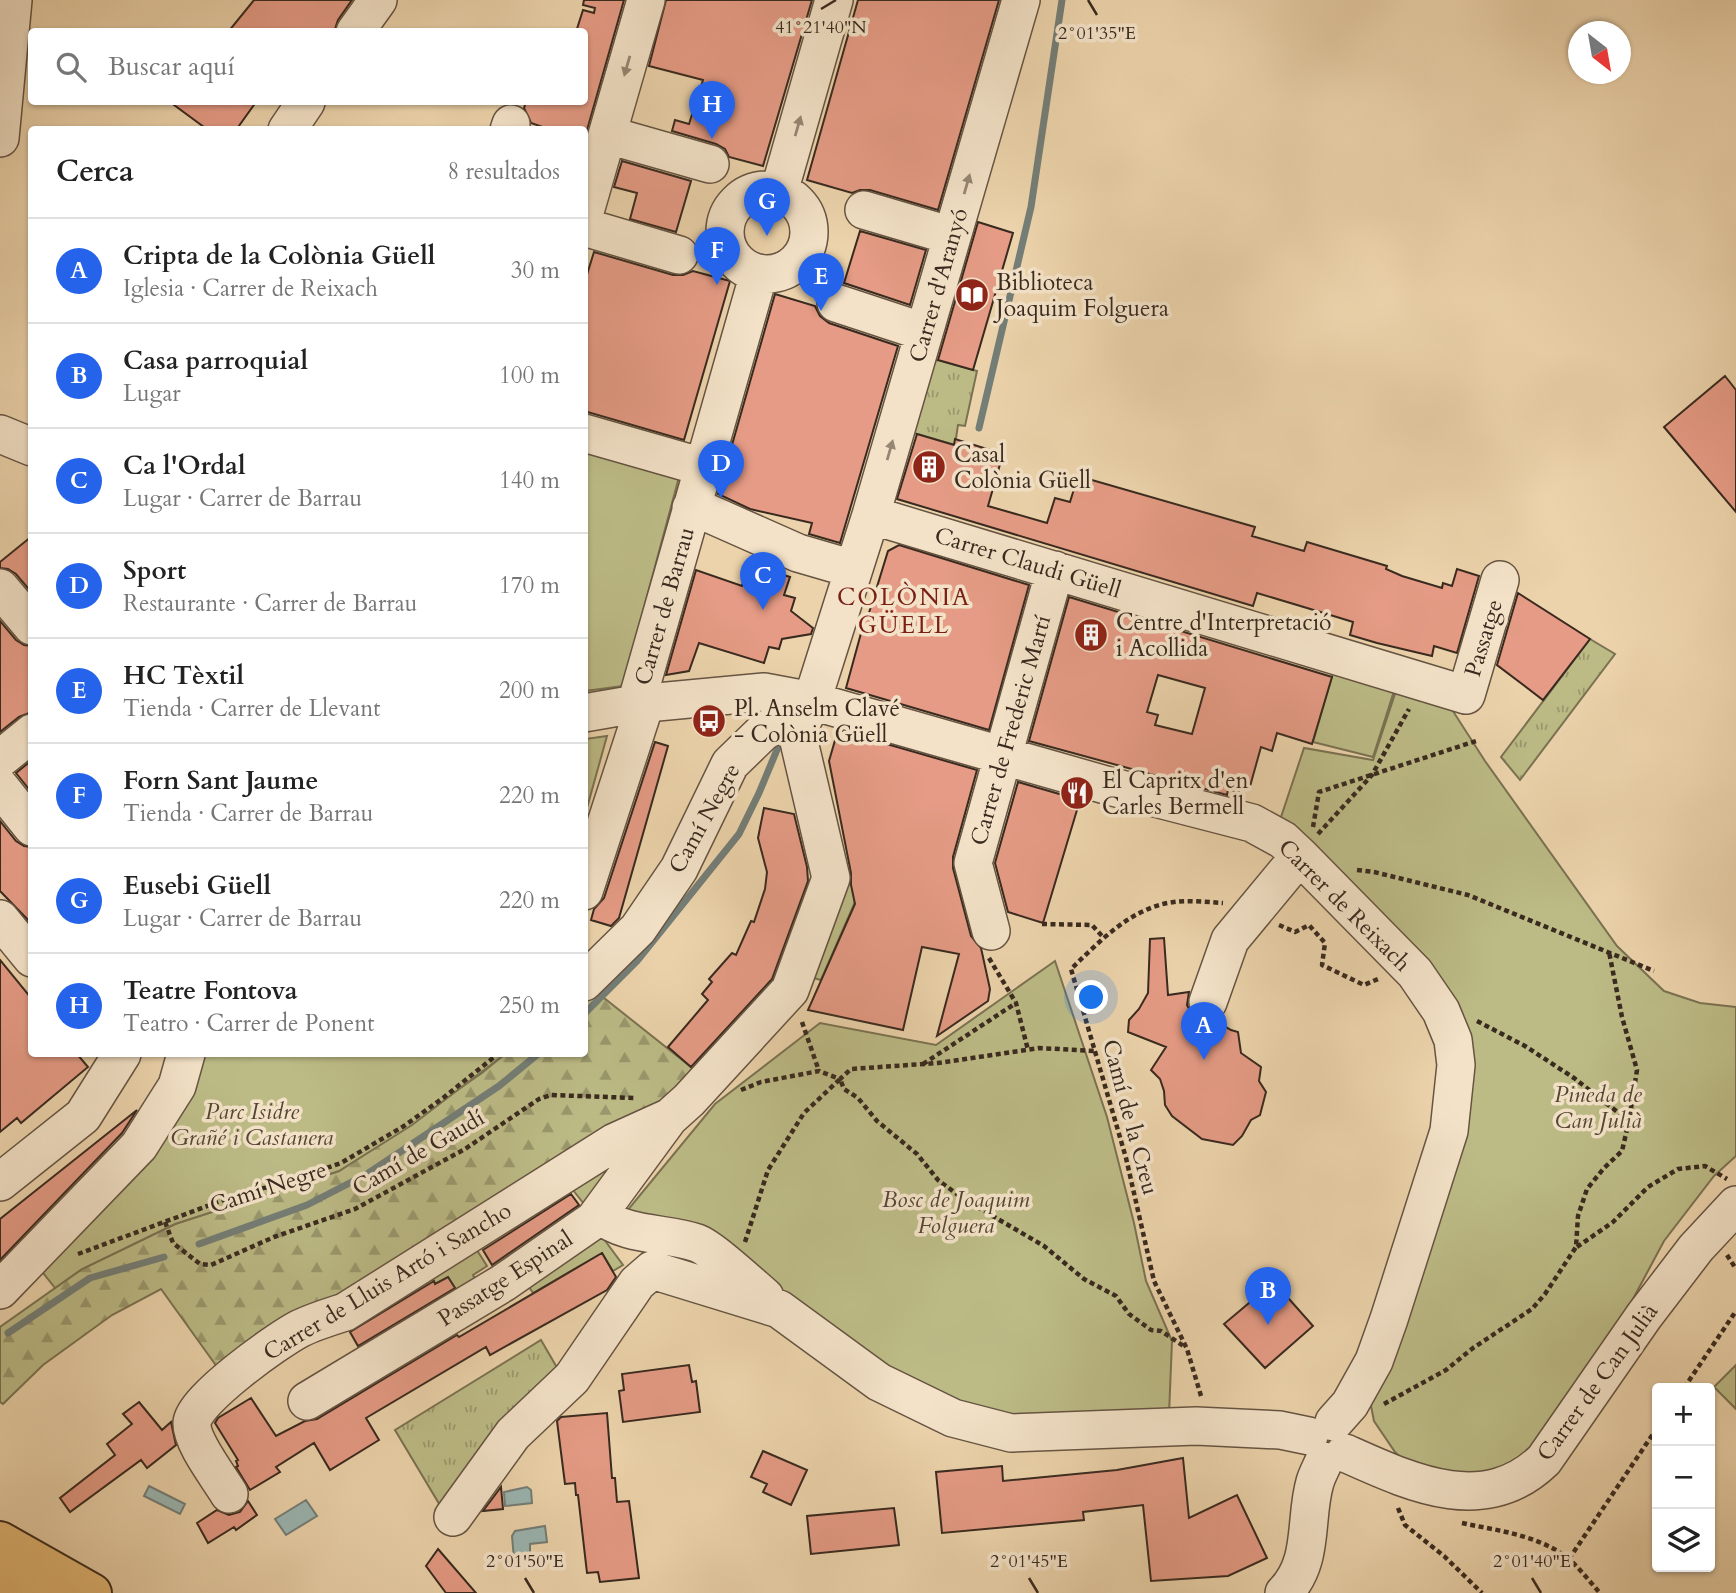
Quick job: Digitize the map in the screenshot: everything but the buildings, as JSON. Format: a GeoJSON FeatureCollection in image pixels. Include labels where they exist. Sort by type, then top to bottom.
{"type":"FeatureCollection","features":[{"type":"Feature","properties":{"kind":"main road"},"geometry":{"type":"LineString","coordinates":[[0,1541],[92,1593]]}},
{"type":"Feature","properties":{"kind":"main road"},"geometry":{"type":"LineString","coordinates":[[0,1574],[36,1593]]}},
{"type":"Feature","properties":{"kind":"street"},"geometry":{"type":"LineString","coordinates":[[0,138],[13,0]]}},
{"type":"Feature","properties":{"kind":"street"},"geometry":{"type":"LineString","coordinates":[[358,28],[378,0]]}},
{"type":"Feature","properties":{"kind":"street"},"geometry":{"type":"LineString","coordinates":[[588,202],[646,0]]}},
{"type":"Feature","properties":{"kind":"street"},"geometry":{"type":"LineString","coordinates":[[779,192],[834,0]]}},
{"type":"Feature","properties":{"kind":"street","name":"Carrer d'Aranyó"},"geometry":{"type":"LineString","coordinates":[[790,990],[831,877],[797,733],[812,702],[871,515],[1021,0]]}},
{"type":"Feature","properties":{"kind":"street"},"geometry":{"type":"LineString","coordinates":[[289,126],[304,105]]}},
{"type":"Feature","properties":{"kind":"street"},"geometry":{"type":"LineString","coordinates":[[608,135],[710,164]]}},
{"type":"Feature","properties":{"kind":"street"},"geometry":{"type":"LineString","coordinates":[[765,190],[779,192],[792,198],[802,208],[808,221],[808,242],[798,261],[786,269],[773,274],[759,273],[736,260],[725,236],[727,222],[732,210],[752,193],[765,190]]}},
{"type":"Feature","properties":{"kind":"street"},"geometry":{"type":"LineString","coordinates":[[864,210],[952,236]]}},
{"type":"Feature","properties":{"kind":"street"},"geometry":{"type":"LineString","coordinates":[[588,228],[679,255]]}},
{"type":"Feature","properties":{"kind":"street","name":"Carrer de Barrau"},"geometry":{"type":"LineString","coordinates":[[588,878],[641,704],[691,508],[759,273]]}},
{"type":"Feature","properties":{"kind":"street"},"geometry":{"type":"LineString","coordinates":[[836,303],[924,332]]}},
{"type":"Feature","properties":{"kind":"street"},"geometry":{"type":"LineString","coordinates":[[0,434],[28,445]]}},
{"type":"Feature","properties":{"kind":"street"},"geometry":{"type":"LineString","coordinates":[[588,434],[703,467]]}},
{"type":"Feature","properties":{"kind":"street","name":"Carrer de Barrau"},"geometry":{"type":"LineString","coordinates":[[691,508],[710,513],[798,553],[853,569]]}},
{"type":"Feature","properties":{"kind":"street","name":"Carrer Claudi Güell"},"geometry":{"type":"LineString","coordinates":[[871,515],[1466,695]]}},
{"type":"Feature","properties":{"kind":"street","name":"Carrer de Frederic Martí"},"geometry":{"type":"LineString","coordinates":[[987,940],[973,863],[1055,570]]}},
{"type":"Feature","properties":{"kind":"street","name":"Passatge"},"geometry":{"type":"LineString","coordinates":[[1466,695],[1500,580]]}},
{"type":"Feature","properties":{"kind":"street"},"geometry":{"type":"LineString","coordinates":[[0,588],[28,621]]}},
{"type":"Feature","properties":{"kind":"street","name":"Carrer de Reixach"},"geometry":{"type":"LineString","coordinates":[[588,712],[641,704],[764,692],[812,702],[1252,823],[1283,841],[1303,865],[1415,973],[1441,1011],[1453,1041],[1456,1065],[1449,1132],[1416,1240],[1374,1361],[1332,1435],[1315,1481],[1304,1555],[1297,1575],[1284,1593]]}},
{"type":"Feature","properties":{"kind":"street","name":"Camí Negre"},"geometry":{"type":"LineString","coordinates":[[588,978],[638,929],[679,869],[730,764],[763,732],[812,702]]}},
{"type":"Feature","properties":{"kind":"street"},"geometry":{"type":"LineString","coordinates":[[0,758],[28,736]]}},
{"type":"Feature","properties":{"kind":"street"},"geometry":{"type":"LineString","coordinates":[[0,787],[28,822]]}},
{"type":"Feature","properties":{"kind":"street"},"geometry":{"type":"LineString","coordinates":[[1209,1002],[1230,940],[1251,914],[1303,865]]}},
{"type":"Feature","properties":{"kind":"street"},"geometry":{"type":"LineString","coordinates":[[0,919],[28,953]]}},
{"type":"Feature","properties":{"kind":"street"},"geometry":{"type":"LineString","coordinates":[[658,1108],[689,1100],[790,990]]}},
{"type":"Feature","properties":{"kind":"street"},"geometry":{"type":"LineString","coordinates":[[4,1170],[83,1116],[116,1057]]}},
{"type":"Feature","properties":{"kind":"street"},"geometry":{"type":"LineString","coordinates":[[0,1290],[139,1146],[177,1086],[185,1057]]}},
{"type":"Feature","properties":{"kind":"street","name":"Passatge Espinal"},"geometry":{"type":"LineString","coordinates":[[307,1401],[503,1283],[600,1215],[658,1108]]}},
{"type":"Feature","properties":{"kind":"street","name":"Carrer de Lluis Artó i Sancho"},"geometry":{"type":"LineString","coordinates":[[229,1494],[194,1437],[191,1424],[194,1414],[212,1394],[272,1345],[301,1328],[345,1312],[615,1142],[658,1108]]}},
{"type":"Feature","properties":{"kind":"street","name":"Carrer de Can Julià"},"geometry":{"type":"LineString","coordinates":[[600,1215],[611,1224],[630,1230],[700,1244],[779,1309],[878,1382],[953,1418],[1011,1433],[1209,1427],[1332,1435],[1399,1478],[1451,1489],[1495,1489],[1522,1478],[1544,1460],[1644,1315],[1696,1248],[1736,1205]]}},
{"type":"Feature","properties":{"kind":"street"},"geometry":{"type":"LineString","coordinates":[[453,1517],[513,1434],[572,1378],[637,1283],[652,1270],[779,1309]]}},
{"type":"Feature","properties":{"kind":"path"},"geometry":{"type":"LineString","coordinates":[[1424,682],[1372,775],[1311,843],[1319,792],[1372,775],[1476,741]]}},
{"type":"Feature","properties":{"kind":"path"},"geometry":{"type":"LineString","coordinates":[[1303,865],[1374,872],[1468,895],[1654,971]]}},
{"type":"Feature","properties":{"kind":"path","name":"Camí de la Creu"},"geometry":{"type":"LineString","coordinates":[[1209,1427],[1187,1349],[1154,1281],[1126,1158],[1071,969],[1103,937],[1138,912],[1173,902],[1227,903],[1295,932],[1309,925],[1325,943],[1322,965],[1364,985],[1381,978],[1402,961]]}},
{"type":"Feature","properties":{"kind":"path"},"geometry":{"type":"LineString","coordinates":[[1042,924],[1091,925],[1103,937]]}},
{"type":"Feature","properties":{"kind":"path"},"geometry":{"type":"LineString","coordinates":[[987,940],[1016,1003],[1028,1050]]}},
{"type":"Feature","properties":{"kind":"path"},"geometry":{"type":"LineString","coordinates":[[1576,1247],[1578,1216],[1587,1189],[1622,1151],[1637,1070],[1622,1017],[1609,952]]}},
{"type":"Feature","properties":{"kind":"path"},"geometry":{"type":"LineString","coordinates":[[790,990],[819,1071]]}},
{"type":"Feature","properties":{"kind":"path"},"geometry":{"type":"LineString","coordinates":[[922,1065],[1016,1003]]}},
{"type":"Feature","properties":{"kind":"path"},"geometry":{"type":"LineString","coordinates":[[1468,1016],[1535,1052],[1574,1078],[1629,1122]]}},
{"type":"Feature","properties":{"kind":"path"},"geometry":{"type":"LineString","coordinates":[[735,1273],[768,1170],[804,1113],[852,1069],[922,1065],[1028,1050],[1096,1051]]}},
{"type":"Feature","properties":{"kind":"path","name":"Camí Negre"},"geometry":{"type":"LineString","coordinates":[[76,1254],[245,1192],[278,1185],[341,1163],[404,1126],[494,1057]]}},
{"type":"Feature","properties":{"kind":"path"},"geometry":{"type":"LineString","coordinates":[[732,1094],[761,1082],[819,1071],[840,1080],[844,1089],[858,1098],[877,1121],[918,1154],[938,1180],[1044,1246],[1084,1279],[1116,1296],[1129,1314],[1151,1330],[1161,1331],[1187,1349]]}},
{"type":"Feature","properties":{"kind":"path","name":"Camí de Gaudí"},"geometry":{"type":"LineString","coordinates":[[165,1222],[173,1243],[200,1264],[211,1265],[274,1237],[355,1209],[465,1149],[539,1099],[551,1096],[658,1108]]}},
{"type":"Feature","properties":{"kind":"path"},"geometry":{"type":"LineString","coordinates":[[1332,1435],[1446,1370],[1473,1348],[1532,1309],[1576,1247],[1614,1222],[1648,1187],[1678,1169],[1705,1166],[1736,1186]]}},
{"type":"Feature","properties":{"kind":"path"},"geometry":{"type":"LineString","coordinates":[[1687,1383],[1736,1311]]}},
{"type":"Feature","properties":{"kind":"path"},"geometry":{"type":"LineString","coordinates":[[1569,1559],[1652,1435]]}},
{"type":"Feature","properties":{"kind":"path"},"geometry":{"type":"LineString","coordinates":[[1395,1498],[1405,1525],[1444,1556],[1482,1593]]}},
{"type":"Feature","properties":{"kind":"path"},"geometry":{"type":"LineString","coordinates":[[1452,1521],[1516,1532],[1569,1559],[1600,1593]]}},
{"type":"Feature","properties":{"kind":"green space"},"geometry":{"type":"Polygon","coordinates":[[[931,358],[977,371],[965,426],[958,425],[955,445],[910,432],[931,358]]]}},
{"type":"Feature","properties":{"kind":"green space"},"geometry":{"type":"Polygon","coordinates":[[[588,451],[679,477],[623,686],[588,691],[588,451]]]}},
{"type":"Feature","properties":{"kind":"green space"},"geometry":{"type":"Polygon","coordinates":[[[1590,639],[1615,654],[1520,780],[1501,757],[1590,639]]]}},
{"type":"Feature","properties":{"kind":"green space"},"geometry":{"type":"Polygon","coordinates":[[[1333,673],[1394,691],[1373,757],[1313,742],[1333,673]]]}},
{"type":"Feature","properties":{"kind":"green space","name":"Pineda de Can Julià"},"geometry":{"type":"Polygon","coordinates":[[[1396,691],[1451,708],[1485,761],[1617,946],[1664,991],[1700,1003],[1736,1007],[1736,1156],[1714,1176],[1664,1241],[1618,1327],[1529,1458],[1482,1476],[1408,1465],[1395,1452],[1374,1421],[1371,1406],[1373,1386],[1468,1062],[1277,829],[1304,748],[1373,760],[1396,691]]]}},
{"type":"Feature","properties":{"kind":"green space"},"geometry":{"type":"Polygon","coordinates":[[[607,736],[588,804],[588,739],[607,736]]]}},
{"type":"Feature","properties":{"kind":"green space"},"geometry":{"type":"Polygon","coordinates":[[[848,869],[855,902],[821,980],[806,976],[848,869]]]}},
{"type":"Feature","properties":{"kind":"green space","name":"Bosc de Joaquim Folguera"},"geometry":{"type":"Polygon","coordinates":[[[1055,961],[1107,1117],[1146,1281],[1172,1341],[1169,1414],[1036,1422],[937,1402],[622,1217],[715,1104],[820,1023],[936,1045],[1055,961]]]}},
{"type":"Feature","properties":{"kind":"green space"},"geometry":{"type":"Polygon","coordinates":[[[588,987],[701,1075],[676,1093],[220,1371],[161,1289],[112,1315],[43,1365],[3,1404],[0,1402],[0,1327],[82,1269],[175,1224],[339,1171],[501,1057],[588,1057],[588,987]]]}},
{"type":"Feature","properties":{"kind":"green space","name":"Parc Isidre Grañé i Castanera"},"geometry":{"type":"Polygon","coordinates":[[[200,1057],[501,1057],[412,1125],[339,1171],[175,1224],[82,1269],[55,1288],[36,1264],[200,1057]]]}},
{"type":"Feature","properties":{"kind":"green space"},"geometry":{"type":"Polygon","coordinates":[[[622,1158],[592,1214],[565,1180],[622,1158]]]}},
{"type":"Feature","properties":{"kind":"green space"},"geometry":{"type":"Polygon","coordinates":[[[595,1227],[623,1265],[613,1271],[602,1253],[533,1293],[525,1281],[595,1227]]]}},
{"type":"Feature","properties":{"kind":"green space"},"geometry":{"type":"Polygon","coordinates":[[[473,1244],[487,1266],[473,1275],[478,1285],[460,1296],[448,1277],[435,1284],[429,1273],[473,1244]]]}},
{"type":"Feature","properties":{"kind":"green space"},"geometry":{"type":"Polygon","coordinates":[[[541,1340],[563,1378],[447,1517],[395,1430],[541,1340]]]}},
{"type":"Feature","properties":{"kind":"green space"},"geometry":{"type":"Polygon","coordinates":[[[1736,1365],[1736,1409],[1715,1388],[1736,1365]]]}},
{"type":"Feature","properties":{"kind":"water"},"geometry":{"type":"Polygon","coordinates":[[[149,1486],[185,1504],[180,1514],[144,1496],[149,1486]]]}},
{"type":"Feature","properties":{"kind":"water"},"geometry":{"type":"Polygon","coordinates":[[[527,1487],[531,1490],[532,1503],[505,1506],[504,1492],[527,1487]]]}},
{"type":"Feature","properties":{"kind":"water"},"geometry":{"type":"Polygon","coordinates":[[[306,1500],[317,1516],[286,1535],[275,1519],[306,1500]]]}},
{"type":"Feature","properties":{"kind":"water"},"geometry":{"type":"Polygon","coordinates":[[[545,1526],[547,1542],[530,1544],[530,1558],[514,1559],[512,1536],[515,1531],[545,1526]]]}},
{"type":"Feature","properties":{"kind":"waterway"},"geometry":{"type":"LineString","coordinates":[[979,428],[1031,207],[1062,0]]}},
{"type":"Feature","properties":{"kind":"waterway"},"geometry":{"type":"LineString","coordinates":[[588,1010],[637,961],[739,834],[779,745]]}},
{"type":"Feature","properties":{"kind":"waterway"},"geometry":{"type":"LineString","coordinates":[[199,1244],[307,1205],[367,1174],[499,1086],[534,1057]]}},
{"type":"Feature","properties":{"kind":"waterway"},"geometry":{"type":"LineString","coordinates":[[8,1333],[90,1278],[164,1257]]}},
{"type":"Feature","properties":{"kind":"place","name":"Teatre Fontova"},"geometry":{"type":"Point","coordinates":[712,139]}},
{"type":"Feature","properties":{"kind":"place","name":"Eusebi Güell"},"geometry":{"type":"Point","coordinates":[767,236]}},
{"type":"Feature","properties":{"kind":"place","name":"Forn Sant Jaume"},"geometry":{"type":"Point","coordinates":[717,285]}},
{"type":"Feature","properties":{"kind":"place","name":"Biblioteca Joaquim Folguera"},"geometry":{"type":"Point","coordinates":[972,295]}},
{"type":"Feature","properties":{"kind":"place","name":"HC Tèxtil"},"geometry":{"type":"Point","coordinates":[821,311]}},
{"type":"Feature","properties":{"kind":"place","name":"Casal Colònia Güell"},"geometry":{"type":"Point","coordinates":[929,467]}},
{"type":"Feature","properties":{"kind":"place","name":"Sport"},"geometry":{"type":"Point","coordinates":[721,498]}},
{"type":"Feature","properties":{"kind":"place","name":"Ca l'Ordal"},"geometry":{"type":"Point","coordinates":[763,610]}},
{"type":"Feature","properties":{"kind":"place","name":"Centre d'Interpretació i Acollida"},"geometry":{"type":"Point","coordinates":[1091,635]}},
{"type":"Feature","properties":{"kind":"place","name":"Pl. Anselm Clavé - Colònia Güell"},"geometry":{"type":"Point","coordinates":[709,721]}},
{"type":"Feature","properties":{"kind":"place","name":"El Capritx d'en Carles Bermell"},"geometry":{"type":"Point","coordinates":[1077,793]}},
{"type":"Feature","properties":{"kind":"place","name":"Cripta de la Colònia Güell"},"geometry":{"type":"Point","coordinates":[1204,1060]}},
{"type":"Feature","properties":{"kind":"place","name":"Casa parroquial"},"geometry":{"type":"Point","coordinates":[1268,1325]}},
{"type":"Feature","properties":{"kind":"district","name":"COLÒNIA GÜELL"},"geometry":{"type":"Point","coordinates":[904,611]}}]}
